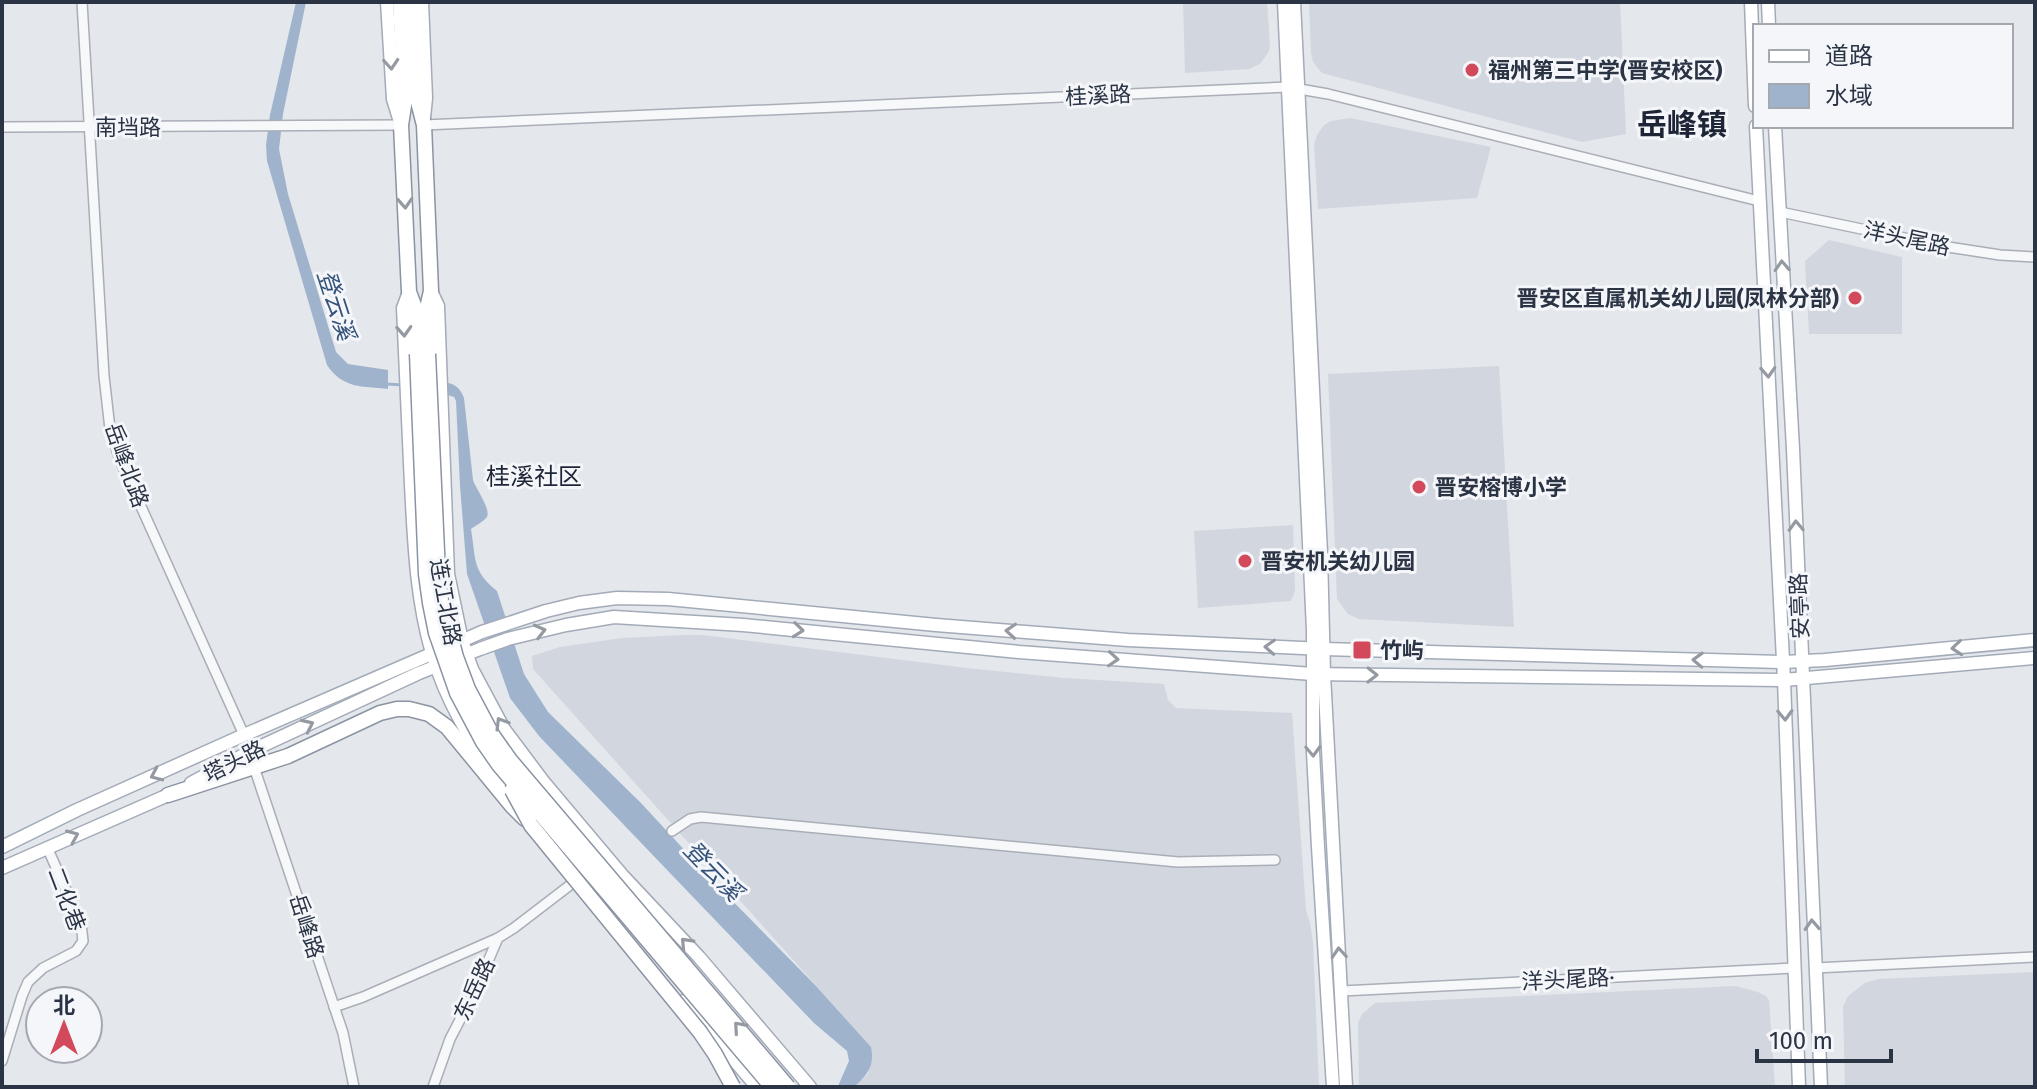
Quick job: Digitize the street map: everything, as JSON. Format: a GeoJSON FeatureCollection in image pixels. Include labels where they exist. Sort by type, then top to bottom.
{"type":"FeatureCollection","features":[{"type":"Feature","properties":{"kind":"highway","name":"连江北路"},"geometry":{"type":"LineString","coordinates":[[400,2],[409,68],[424,125],[431,291],[423,354],[426,574],[436,633],[457,693],[499,765],[772,1087]]}},
{"type":"Feature","properties":{"kind":"highway","name":"连江北路"},"geometry":{"type":"LineString","coordinates":[[412,2],[409,68],[401,125],[409,292],[423,354],[438,573],[447,630],[468,689],[493,736],[510,760],[788,1087]]}},
{"type":"Feature","properties":{"kind":"highway"},"geometry":{"type":"LineString","coordinates":[[168,795],[288,756],[380,713],[415,709],[436,718],[531,825],[691,1021],[715,1054],[733,1087]]}},
{"type":"Feature","properties":{"kind":"highway"},"geometry":{"type":"LineString","coordinates":[[499,765],[531,825]]}},
{"type":"Feature","properties":{"kind":"main road"},"geometry":{"type":"LineString","coordinates":[[387,2],[393,99],[401,125]]}},
{"type":"Feature","properties":{"kind":"main road"},"geometry":{"type":"LineString","coordinates":[[422,2],[426,98],[424,125]]}},
{"type":"Feature","properties":{"kind":"main road"},"geometry":{"type":"LineString","coordinates":[[1284,2],[1293,88],[1320,537],[1318,866],[1333,1087]]}},
{"type":"Feature","properties":{"kind":"main road"},"geometry":{"type":"LineString","coordinates":[[1293,88],[1294,2]]}},
{"type":"Feature","properties":{"kind":"main road"},"geometry":{"type":"LineString","coordinates":[[1751,2],[1753,54]]}},
{"type":"Feature","properties":{"kind":"main road"},"geometry":{"type":"LineString","coordinates":[[1768,2],[1769,24]]}},
{"type":"Feature","properties":{"kind":"main road"},"geometry":{"type":"LineString","coordinates":[[1776,2],[1776,24]]}},
{"type":"Feature","properties":{"kind":"main road","name":"安亭路"},"geometry":{"type":"LineString","coordinates":[[1756,128],[1784,680],[1799,1087]]}},
{"type":"Feature","properties":{"kind":"main road","name":"安亭路"},"geometry":{"type":"LineString","coordinates":[[1775,128],[1793,449],[1821,1087]]}},
{"type":"Feature","properties":{"kind":"main road"},"geometry":{"type":"LineString","coordinates":[[431,291],[438,306],[448,574],[466,655],[500,723],[524,758],[623,876],[699,957],[810,1087]]}},
{"type":"Feature","properties":{"kind":"main road"},"geometry":{"type":"LineString","coordinates":[[409,292],[403,308],[414,549],[421,604],[435,660],[456,714],[478,751],[539,834],[757,1087]]}},
{"type":"Feature","properties":{"kind":"main road"},"geometry":{"type":"LineString","coordinates":[[435,660],[462,641],[546,611],[593,601],[641,597],[1112,639],[1318,649],[1783,662],[2035,640]]}},
{"type":"Feature","properties":{"kind":"main road","name":"塔头路"},"geometry":{"type":"LineString","coordinates":[[2,847],[244,735],[435,660],[466,655],[508,639],[601,619],[625,617],[743,625],[1019,652],[1318,674],[1784,680],[2035,658]]}},
{"type":"Feature","properties":{"kind":"main road","name":"塔头路"},"geometry":{"type":"LineString","coordinates":[[2,868],[168,795],[251,751],[419,673],[435,660]]}},
{"type":"Feature","properties":{"kind":"main road"},"geometry":{"type":"LineString","coordinates":[[1318,674],[1342,991],[1346,1087]]}},
{"type":"Feature","properties":{"kind":"street","name":"岳峰北路"},"geometry":{"type":"LineString","coordinates":[[82,2],[104,376],[110,429],[124,470],[244,735]]}},
{"type":"Feature","properties":{"kind":"street","name":"桂溪路"},"geometry":{"type":"LineString","coordinates":[[424,125],[1293,88],[1759,201]]}},
{"type":"Feature","properties":{"kind":"street","name":"南垱路"},"geometry":{"type":"LineString","coordinates":[[2,127],[401,125]]}},
{"type":"Feature","properties":{"kind":"street","name":"洋头尾路"},"geometry":{"type":"LineString","coordinates":[[1780,212],[1967,250],[2035,257]]}},
{"type":"Feature","properties":{"kind":"street","name":"岳峰路"},"geometry":{"type":"LineString","coordinates":[[254,767],[343,1033],[354,1087]]}},
{"type":"Feature","properties":{"kind":"street"},"geometry":{"type":"LineString","coordinates":[[672,831],[690,819],[701,817],[1178,862],[1275,860]]}},
{"type":"Feature","properties":{"kind":"street","name":"二化巷"},"geometry":{"type":"LineString","coordinates":[[2,1061],[28,982],[43,968],[76,951],[83,941],[81,924],[47,847]]}},
{"type":"Feature","properties":{"kind":"street","name":"东岳路"},"geometry":{"type":"LineString","coordinates":[[433,1087],[450,1039],[498,938],[578,879]]}},
{"type":"Feature","properties":{"kind":"street"},"geometry":{"type":"LineString","coordinates":[[334,1007],[498,938]]}},
{"type":"Feature","properties":{"kind":"street"},"geometry":{"type":"LineString","coordinates":[[1815,968],[2035,957]]}},
{"type":"Feature","properties":{"kind":"street","name":"洋头尾路·"},"geometry":{"type":"LineString","coordinates":[[1342,991],[1794,968]]}},
{"type":"Feature","properties":{"kind":"shaded area"},"geometry":{"type":"Polygon","coordinates":[[[1183,2],[1267,2],[1268,53],[1260,64],[1249,69],[1185,73],[1183,2]]]}},
{"type":"Feature","properties":{"kind":"shaded area","name":"福州第三中学(晋安校区)"},"geometry":{"type":"Polygon","coordinates":[[[1309,2],[1620,2],[1626,134],[1582,142],[1322,73],[1313,62],[1311,53],[1309,2]]]}},
{"type":"Feature","properties":{"kind":"shaded area"},"geometry":{"type":"Polygon","coordinates":[[[1350,118],[1491,147],[1477,198],[1318,209],[1314,145],[1317,135],[1331,121],[1350,118]]]}},
{"type":"Feature","properties":{"kind":"shaded area","name":"晋安区直属机关幼儿园(凤林分部)"},"geometry":{"type":"Polygon","coordinates":[[[1829,240],[1902,257],[1902,334],[1809,334],[1805,261],[1829,240]]]}},
{"type":"Feature","properties":{"kind":"shaded area","name":"晋安榕博小学"},"geometry":{"type":"Polygon","coordinates":[[[1499,366],[1514,627],[1359,619],[1348,614],[1337,599],[1328,374],[1499,366]]]}},
{"type":"Feature","properties":{"kind":"shaded area","name":"晋安机关幼儿园"},"geometry":{"type":"Polygon","coordinates":[[[1293,525],[1295,591],[1291,601],[1198,608],[1194,531],[1293,525]]]}},
{"type":"Feature","properties":{"kind":"shaded area"},"geometry":{"type":"Polygon","coordinates":[[[682,635],[1064,678],[1164,684],[1168,700],[1176,708],[1292,713],[1306,911],[1313,942],[1319,1087],[854,1087],[868,1074],[871,1047],[533,669],[532,656],[560,647],[622,638],[682,635]]]}},
{"type":"Feature","properties":{"kind":"shaded area"},"geometry":{"type":"Polygon","coordinates":[[[2035,972],[2035,1087],[1845,1087],[1843,1007],[1848,996],[1865,983],[1879,979],[2035,972]]]}},
{"type":"Feature","properties":{"kind":"shaded area"},"geometry":{"type":"Polygon","coordinates":[[[1735,986],[1758,992],[1769,1000],[1775,1087],[1359,1087],[1358,1023],[1362,1014],[1375,1003],[1735,986]]]}},
{"type":"Feature","properties":{"kind":"water"},"geometry":{"type":"Polygon","coordinates":[[[296,2],[306,2],[279,149],[288,194],[336,352],[348,364],[388,370],[388,389],[346,382],[327,365],[267,161],[270,115],[296,2]]]}},
{"type":"Feature","properties":{"kind":"water"},"geometry":{"type":"Polygon","coordinates":[[[435,383],[452,384],[464,398],[473,480],[488,513],[486,519],[471,529],[475,557],[479,571],[497,591],[524,674],[548,712],[641,803],[871,1047],[869,1070],[854,1087],[838,1086],[849,1061],[847,1051],[814,1023],[539,736],[510,698],[467,574],[456,401],[454,397],[444,394],[435,383]]]}},
{"type":"Feature","properties":{"kind":"waterway","name":"登云溪"},"geometry":{"type":"LineString","coordinates":[[387,384],[403,385]]}},
{"type":"Feature","properties":{"kind":"place","name":"福州第三中学(晋安校区)"},"geometry":{"type":"Point","coordinates":[1472,70]}},
{"type":"Feature","properties":{"kind":"place","name":"晋安区直属机关幼儿园(凤林分部)"},"geometry":{"type":"Point","coordinates":[1855,298]}},
{"type":"Feature","properties":{"kind":"place","name":"晋安榕博小学"},"geometry":{"type":"Point","coordinates":[1419,487]}},
{"type":"Feature","properties":{"kind":"place","name":"晋安机关幼儿园"},"geometry":{"type":"Point","coordinates":[1245,561]}},
{"type":"Feature","properties":{"kind":"place","name":"竹屿"},"geometry":{"type":"Point","coordinates":[1362,650]}},
{"type":"Feature","properties":{"kind":"district","name":"岳峰镇"},"geometry":{"type":"Point","coordinates":[1682,125]}},
{"type":"Feature","properties":{"kind":"district","name":"桂溪社区"},"geometry":{"type":"Point","coordinates":[534,477]}}]}
